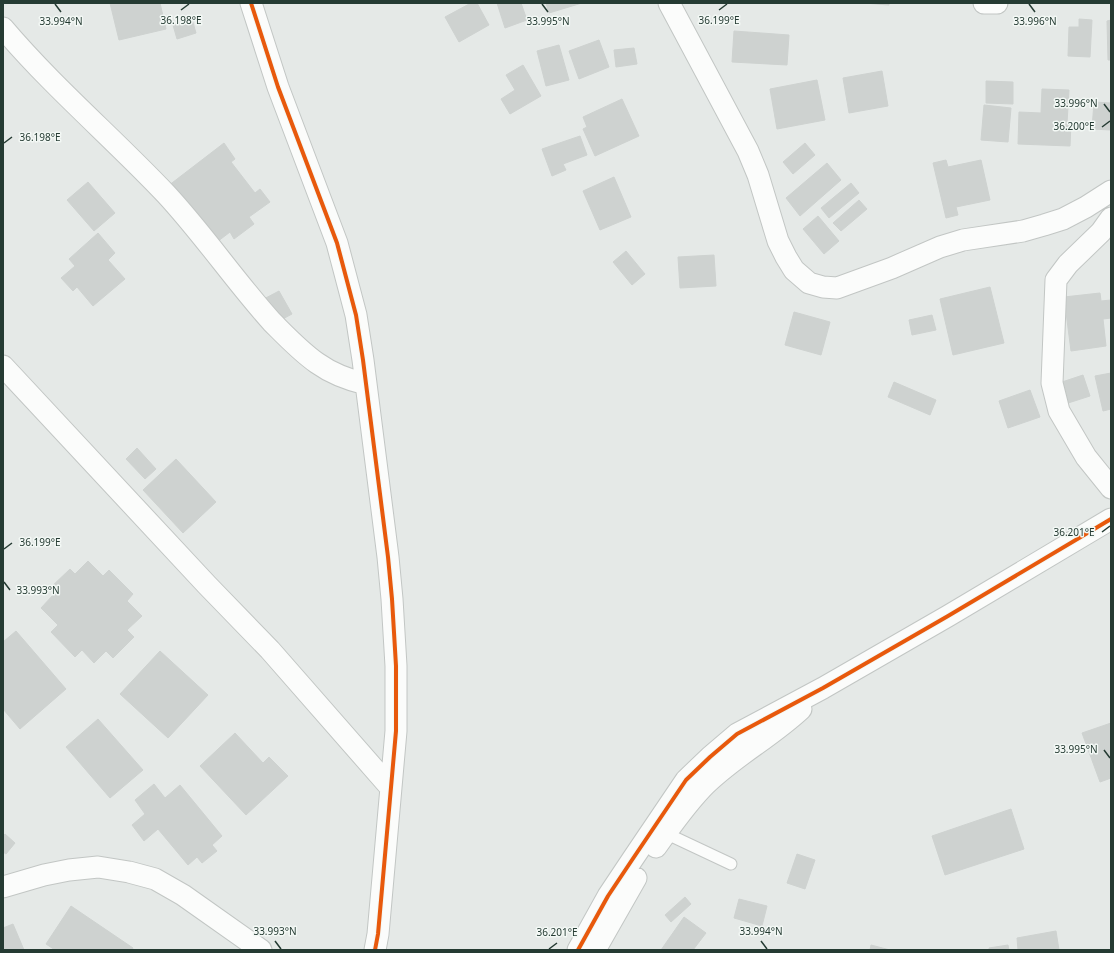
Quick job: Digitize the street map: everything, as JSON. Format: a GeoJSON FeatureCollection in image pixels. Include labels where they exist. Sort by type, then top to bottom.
{"type":"FeatureCollection","features":[{"type":"Feature","properties":{"kind":"street"},"geometry":{"type":"LineString","coordinates":[[251,3],[278,87],[337,243],[356,315],[381,493],[392,598],[396,666],[396,732],[378,934],[375,950]]}},
{"type":"Feature","properties":{"kind":"street"},"geometry":{"type":"LineString","coordinates":[[669,3],[748,152],[758,175],[778,241],[794,270],[809,283],[823,287],[837,288],[892,268],[940,247],[963,240],[1022,231],[1044,225],[1063,219],[1086,207],[1111,191]]}},
{"type":"Feature","properties":{"kind":"street"},"geometry":{"type":"LineString","coordinates":[[984,3],[997,3]]}},
{"type":"Feature","properties":{"kind":"street"},"geometry":{"type":"LineString","coordinates":[[3,28],[40,69],[128,155],[172,201],[190,221],[259,307],[282,332],[317,363],[344,377],[366,384]]}},
{"type":"Feature","properties":{"kind":"street"},"geometry":{"type":"LineString","coordinates":[[1111,218],[1101,232],[1068,264],[1056,280],[1052,383],[1059,410],[1086,457],[1111,488]]}},
{"type":"Feature","properties":{"kind":"street"},"geometry":{"type":"LineString","coordinates":[[3,366],[275,656],[390,787]]}},
{"type":"Feature","properties":{"kind":"street"},"geometry":{"type":"LineString","coordinates":[[578,950],[608,896],[660,830],[702,788],[790,720],[823,688],[1111,519]]}},
{"type":"Feature","properties":{"kind":"street"},"geometry":{"type":"LineString","coordinates":[[595,950],[660,830]]}},
{"type":"Feature","properties":{"kind":"street"},"geometry":{"type":"LineString","coordinates":[[3,887],[44,875],[69,870],[98,867],[129,872],[155,879],[183,896],[261,950]]}},
{"type":"Feature","properties":{"kind":"lane"},"geometry":{"type":"LineString","coordinates":[[660,830],[731,864]]}},
{"type":"Feature","properties":{"kind":"building"},"geometry":{"type":"Polygon","coordinates":[[[110,3],[160,3],[166,29],[119,40],[110,3]]]}},
{"type":"Feature","properties":{"kind":"building"},"geometry":{"type":"Polygon","coordinates":[[[471,3],[477,3],[489,25],[459,42],[445,17],[471,3]]]}},
{"type":"Feature","properties":{"kind":"building"},"geometry":{"type":"Polygon","coordinates":[[[497,3],[521,3],[527,20],[505,28],[497,3]]]}},
{"type":"Feature","properties":{"kind":"building"},"geometry":{"type":"Polygon","coordinates":[[[546,3],[582,3],[549,13],[546,3]]]}},
{"type":"Feature","properties":{"kind":"building"},"geometry":{"type":"Polygon","coordinates":[[[864,3],[889,3],[889,5],[864,3]]]}},
{"type":"Feature","properties":{"kind":"building"},"geometry":{"type":"Polygon","coordinates":[[[192,19],[196,33],[177,39],[173,25],[192,19]]]}},
{"type":"Feature","properties":{"kind":"building"},"geometry":{"type":"Polygon","coordinates":[[[1079,19],[1092,20],[1090,57],[1068,56],[1069,27],[1079,27],[1079,19]]]}},
{"type":"Feature","properties":{"kind":"building"},"geometry":{"type":"Polygon","coordinates":[[[1111,20],[1111,60],[1108,60],[1107,21],[1111,20]]]}},
{"type":"Feature","properties":{"kind":"building"},"geometry":{"type":"Polygon","coordinates":[[[734,31],[789,35],[787,65],[732,62],[734,31]]]}},
{"type":"Feature","properties":{"kind":"building"},"geometry":{"type":"Polygon","coordinates":[[[599,40],[609,67],[579,79],[569,51],[599,40]]]}},
{"type":"Feature","properties":{"kind":"building"},"geometry":{"type":"Polygon","coordinates":[[[559,45],[569,80],[546,86],[537,51],[559,45]]]}},
{"type":"Feature","properties":{"kind":"building"},"geometry":{"type":"Polygon","coordinates":[[[634,48],[637,64],[616,67],[614,50],[634,48]]]}},
{"type":"Feature","properties":{"kind":"building"},"geometry":{"type":"Polygon","coordinates":[[[523,65],[541,96],[510,114],[501,99],[515,90],[506,75],[523,65]]]}},
{"type":"Feature","properties":{"kind":"building"},"geometry":{"type":"Polygon","coordinates":[[[882,71],[888,106],[849,113],[843,78],[882,71]]]}},
{"type":"Feature","properties":{"kind":"building"},"geometry":{"type":"Polygon","coordinates":[[[817,80],[825,120],[777,129],[770,89],[817,80]]]}},
{"type":"Feature","properties":{"kind":"building"},"geometry":{"type":"Polygon","coordinates":[[[986,81],[1013,82],[1013,104],[986,103],[986,81]]]}},
{"type":"Feature","properties":{"kind":"building"},"geometry":{"type":"Polygon","coordinates":[[[1042,89],[1069,90],[1067,123],[1071,123],[1070,146],[1018,144],[1019,112],[1041,113],[1042,89]]]}},
{"type":"Feature","properties":{"kind":"building"},"geometry":{"type":"Polygon","coordinates":[[[622,99],[639,136],[595,156],[583,129],[587,127],[583,117],[622,99]]]}},
{"type":"Feature","properties":{"kind":"building"},"geometry":{"type":"Polygon","coordinates":[[[1094,102],[1111,103],[1111,130],[1092,129],[1094,102]]]}},
{"type":"Feature","properties":{"kind":"building"},"geometry":{"type":"Polygon","coordinates":[[[984,105],[1011,108],[1008,142],[981,140],[984,105]]]}},
{"type":"Feature","properties":{"kind":"building"},"geometry":{"type":"Polygon","coordinates":[[[580,136],[587,155],[563,164],[566,170],[552,176],[542,149],[580,136]]]}},
{"type":"Feature","properties":{"kind":"building"},"geometry":{"type":"Polygon","coordinates":[[[224,143],[235,159],[231,162],[255,193],[260,189],[270,202],[249,217],[254,224],[234,239],[230,232],[213,245],[168,186],[224,143]]]}},
{"type":"Feature","properties":{"kind":"building"},"geometry":{"type":"Polygon","coordinates":[[[805,143],[815,155],[793,174],[783,162],[805,143]]]}},
{"type":"Feature","properties":{"kind":"building"},"geometry":{"type":"Polygon","coordinates":[[[946,160],[948,167],[981,160],[990,200],[956,207],[958,215],[946,218],[933,163],[946,160]]]}},
{"type":"Feature","properties":{"kind":"building"},"geometry":{"type":"Polygon","coordinates":[[[827,163],[841,180],[800,216],[786,198],[827,163]]]}},
{"type":"Feature","properties":{"kind":"building"},"geometry":{"type":"Polygon","coordinates":[[[614,177],[631,217],[600,230],[583,191],[614,177]]]}},
{"type":"Feature","properties":{"kind":"building"},"geometry":{"type":"Polygon","coordinates":[[[88,182],[115,213],[94,231],[67,200],[88,182]]]}},
{"type":"Feature","properties":{"kind":"building"},"geometry":{"type":"Polygon","coordinates":[[[851,183],[859,193],[829,218],[821,208],[851,183]]]}},
{"type":"Feature","properties":{"kind":"building"},"geometry":{"type":"Polygon","coordinates":[[[859,200],[867,209],[841,231],[833,223],[859,200]]]}},
{"type":"Feature","properties":{"kind":"building"},"geometry":{"type":"Polygon","coordinates":[[[818,216],[839,241],[824,254],[803,229],[818,216]]]}},
{"type":"Feature","properties":{"kind":"building"},"geometry":{"type":"Polygon","coordinates":[[[98,233],[115,253],[108,260],[125,279],[93,306],[77,287],[73,291],[61,278],[75,266],[69,259],[98,233]]]}},
{"type":"Feature","properties":{"kind":"building"},"geometry":{"type":"Polygon","coordinates":[[[626,251],[645,274],[632,285],[613,262],[626,251]]]}},
{"type":"Feature","properties":{"kind":"building"},"geometry":{"type":"Polygon","coordinates":[[[714,255],[716,286],[680,288],[678,257],[714,255]]]}},
{"type":"Feature","properties":{"kind":"building"},"geometry":{"type":"Polygon","coordinates":[[[990,287],[1004,343],[953,355],[940,299],[990,287]]]}},
{"type":"Feature","properties":{"kind":"building"},"geometry":{"type":"Polygon","coordinates":[[[279,291],[292,314],[275,323],[262,300],[279,291]]]}},
{"type":"Feature","properties":{"kind":"building"},"geometry":{"type":"Polygon","coordinates":[[[1100,293],[1101,301],[1111,300],[1111,318],[1103,319],[1106,346],[1071,351],[1064,297],[1100,293]]]}},
{"type":"Feature","properties":{"kind":"building"},"geometry":{"type":"Polygon","coordinates":[[[794,312],[830,322],[821,355],[785,345],[794,312]]]}},
{"type":"Feature","properties":{"kind":"building"},"geometry":{"type":"Polygon","coordinates":[[[932,315],[936,330],[912,335],[909,320],[932,315]]]}},
{"type":"Feature","properties":{"kind":"building"},"geometry":{"type":"Polygon","coordinates":[[[1111,373],[1111,409],[1103,411],[1095,376],[1111,373]]]}},
{"type":"Feature","properties":{"kind":"building"},"geometry":{"type":"Polygon","coordinates":[[[1083,375],[1090,396],[1065,404],[1059,383],[1083,375]]]}},
{"type":"Feature","properties":{"kind":"building"},"geometry":{"type":"Polygon","coordinates":[[[894,382],[936,400],[930,415],[888,397],[894,382]]]}},
{"type":"Feature","properties":{"kind":"building"},"geometry":{"type":"Polygon","coordinates":[[[1030,390],[1040,417],[1008,428],[999,401],[1030,390]]]}},
{"type":"Feature","properties":{"kind":"building"},"geometry":{"type":"Polygon","coordinates":[[[137,448],[156,469],[145,479],[126,459],[137,448]]]}},
{"type":"Feature","properties":{"kind":"building"},"geometry":{"type":"Polygon","coordinates":[[[176,459],[216,502],[183,533],[143,490],[176,459]]]}},
{"type":"Feature","properties":{"kind":"building"},"geometry":{"type":"Polygon","coordinates":[[[88,561],[103,576],[109,570],[133,594],[127,601],[142,616],[127,630],[134,637],[113,658],[106,651],[94,663],[82,650],[75,657],[51,632],[58,625],[41,608],[54,594],[49,589],[70,569],[75,574],[88,561]]]}},
{"type":"Feature","properties":{"kind":"building"},"geometry":{"type":"Polygon","coordinates":[[[16,631],[66,689],[20,729],[3,709],[3,642],[16,631]]]}},
{"type":"Feature","properties":{"kind":"building"},"geometry":{"type":"Polygon","coordinates":[[[160,651],[208,695],[168,738],[120,694],[160,651]]]}},
{"type":"Feature","properties":{"kind":"building"},"geometry":{"type":"Polygon","coordinates":[[[98,719],[143,770],[110,798],[66,747],[98,719]]]}},
{"type":"Feature","properties":{"kind":"building"},"geometry":{"type":"Polygon","coordinates":[[[1111,723],[1111,778],[1100,782],[1082,733],[1111,723]]]}},
{"type":"Feature","properties":{"kind":"building"},"geometry":{"type":"Polygon","coordinates":[[[235,733],[263,763],[269,757],[288,776],[246,815],[200,766],[235,733]]]}},
{"type":"Feature","properties":{"kind":"building"},"geometry":{"type":"Polygon","coordinates":[[[154,784],[165,798],[180,785],[222,836],[212,845],[217,851],[202,863],[197,857],[188,865],[158,829],[144,841],[132,825],[145,814],[135,800],[154,784]]]}},
{"type":"Feature","properties":{"kind":"building"},"geometry":{"type":"Polygon","coordinates":[[[1011,809],[1024,849],[945,875],[932,836],[1011,809]]]}},
{"type":"Feature","properties":{"kind":"building"},"geometry":{"type":"Polygon","coordinates":[[[5,834],[15,843],[6,854],[3,852],[3,836],[5,834]]]}},
{"type":"Feature","properties":{"kind":"building"},"geometry":{"type":"Polygon","coordinates":[[[797,854],[815,860],[805,889],[787,883],[797,854]]]}},
{"type":"Feature","properties":{"kind":"building"},"geometry":{"type":"Polygon","coordinates":[[[685,897],[691,904],[671,922],[665,915],[685,897]]]}},
{"type":"Feature","properties":{"kind":"building"},"geometry":{"type":"Polygon","coordinates":[[[739,899],[767,906],[762,926],[734,918],[739,899]]]}},
{"type":"Feature","properties":{"kind":"building"},"geometry":{"type":"Polygon","coordinates":[[[71,906],[133,948],[132,950],[55,950],[46,944],[71,906]]]}},
{"type":"Feature","properties":{"kind":"building"},"geometry":{"type":"Polygon","coordinates":[[[684,917],[706,933],[693,950],[661,950],[684,917]]]}},
{"type":"Feature","properties":{"kind":"building"},"geometry":{"type":"Polygon","coordinates":[[[13,924],[24,950],[3,950],[3,928],[13,924]]]}},
{"type":"Feature","properties":{"kind":"building"},"geometry":{"type":"Polygon","coordinates":[[[1056,931],[1059,950],[1018,950],[1017,938],[1056,931]]]}},
{"type":"Feature","properties":{"kind":"building"},"geometry":{"type":"Polygon","coordinates":[[[871,945],[890,950],[870,950],[871,945]]]}},
{"type":"Feature","properties":{"kind":"building"},"geometry":{"type":"Polygon","coordinates":[[[1008,945],[1009,950],[989,950],[989,948],[1008,945]]]}},
{"type":"Feature","properties":{"kind":"cycle path"},"geometry":{"type":"LineString","coordinates":[[251,3],[278,87],[337,243],[356,315],[363,360],[388,557],[396,666],[396,731],[378,934],[375,950]]}},
{"type":"Feature","properties":{"kind":"cycle path"},"geometry":{"type":"LineString","coordinates":[[578,950],[608,896],[686,780],[737,734],[823,688],[1111,519]]}}]}
